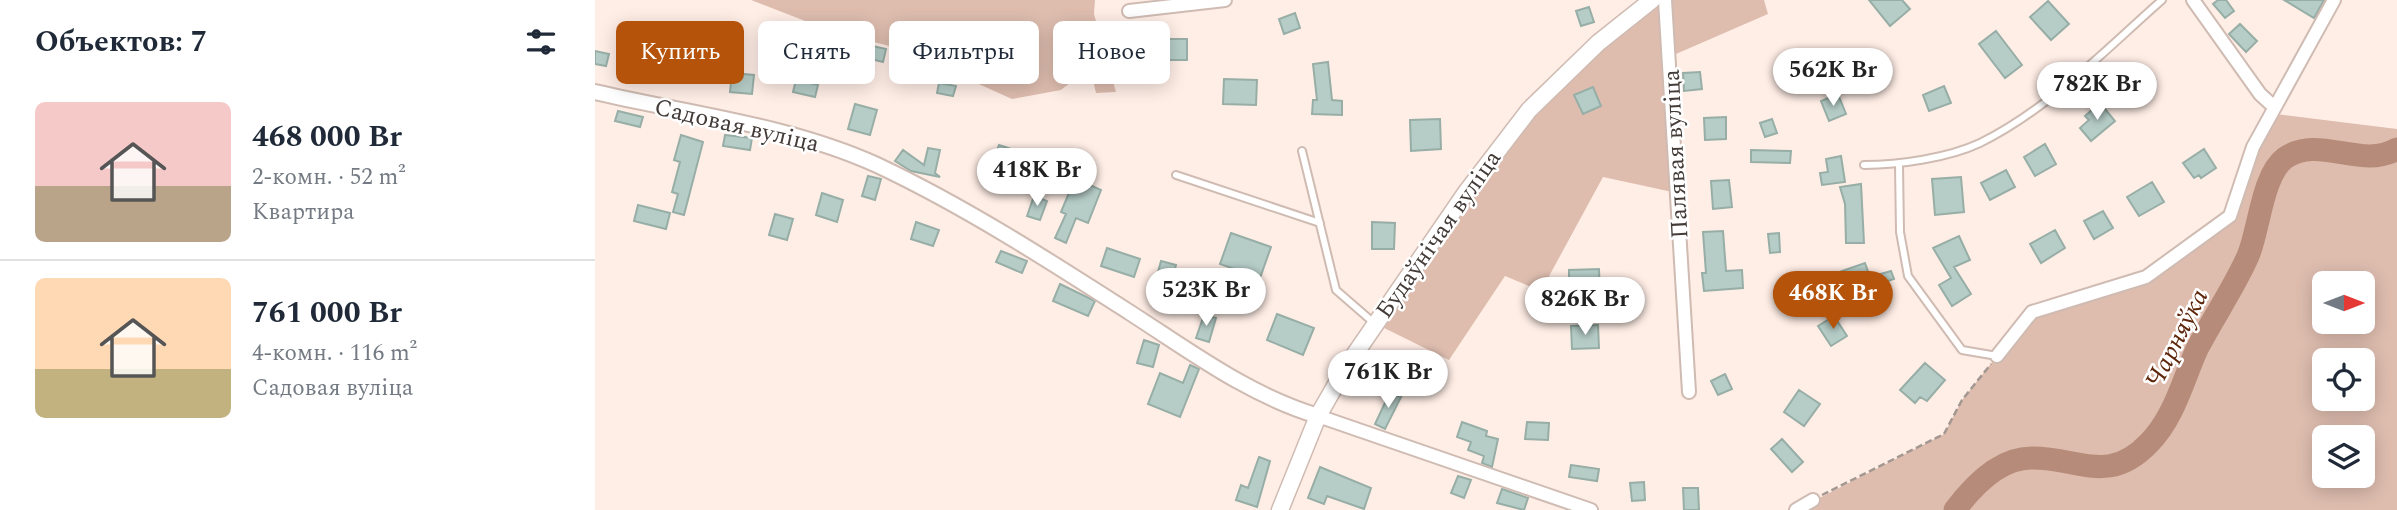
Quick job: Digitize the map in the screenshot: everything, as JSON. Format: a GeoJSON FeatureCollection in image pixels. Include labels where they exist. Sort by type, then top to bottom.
{"type":"FeatureCollection","features":[{"type":"Feature","properties":{"kind":"main road","name":"Будаўнічая вуліца"},"geometry":{"type":"LineString","coordinates":[[1280,510],[1318,415],[1374,323],[1467,191],[1529,110],[1598,43],[1652,0]]}},
{"type":"Feature","properties":{"kind":"street"},"geometry":{"type":"LineString","coordinates":[[1129,11],[1225,0]]}},
{"type":"Feature","properties":{"kind":"street","name":"Палявая вуліца"},"geometry":{"type":"LineString","coordinates":[[1665,0],[1689,392]]}},
{"type":"Feature","properties":{"kind":"street"},"geometry":{"type":"LineString","coordinates":[[2193,0],[2260,94],[2273,106]]}},
{"type":"Feature","properties":{"kind":"street"},"geometry":{"type":"LineString","coordinates":[[1997,356],[2032,312],[2146,277],[2230,216],[2253,147],[2273,106],[2290,83],[2334,0]]}},
{"type":"Feature","properties":{"kind":"street","name":"Садовая вуліца"},"geometry":{"type":"LineString","coordinates":[[595,92],[781,131],[878,166],[1083,282],[1238,382],[1283,405],[1591,510]]}},
{"type":"Feature","properties":{"kind":"street"},"geometry":{"type":"LineString","coordinates":[[1796,510],[1813,500]]}},
{"type":"Feature","properties":{"kind":"lane"},"geometry":{"type":"LineString","coordinates":[[1864,165],[1899,165],[1977,144],[2018,122],[2162,0]]}},
{"type":"Feature","properties":{"kind":"lane"},"geometry":{"type":"LineString","coordinates":[[1302,152],[1336,290],[1374,323]]}},
{"type":"Feature","properties":{"kind":"lane"},"geometry":{"type":"LineString","coordinates":[[1899,165],[1900,232],[1908,276],[1962,350],[1997,356]]}},
{"type":"Feature","properties":{"kind":"lane"},"geometry":{"type":"LineString","coordinates":[[1176,175],[1319,223]]}},
{"type":"Feature","properties":{"kind":"path"},"geometry":{"type":"LineString","coordinates":[[1813,500],[1944,433],[1962,400],[1997,356]]}},
{"type":"Feature","properties":{"kind":"shaded area"},"geometry":{"type":"Polygon","coordinates":[[[751,0],[1095,0],[1096,21],[1053,21],[1053,84],[1069,84],[1061,90],[1012,99],[979,84],[1039,84],[1039,21],[889,21],[889,46],[875,42],[875,21],[805,21],[751,0]]]}},
{"type":"Feature","properties":{"kind":"shaded area"},"geometry":{"type":"Polygon","coordinates":[[[1652,0],[1764,0],[1768,14],[1669,57],[1677,193],[1603,177],[1541,291],[1505,276],[1449,360],[1374,323],[1498,148],[1652,0]]]}},
{"type":"Feature","properties":{"kind":"shaded area"},"geometry":{"type":"Polygon","coordinates":[[[1094,84],[1114,84],[1116,92],[1096,93],[1094,84]]]}},
{"type":"Feature","properties":{"kind":"shaded area"},"geometry":{"type":"Polygon","coordinates":[[[2267,113],[2397,129],[2397,510],[1796,510],[1944,434],[1962,400],[2032,312],[2146,277],[2230,216],[2267,113]]]}},
{"type":"Feature","properties":{"kind":"building"},"geometry":{"type":"Polygon","coordinates":[[[1869,0],[1902,0],[1910,9],[1890,26],[1869,0]]]}},
{"type":"Feature","properties":{"kind":"building"},"geometry":{"type":"Polygon","coordinates":[[[2218,0],[2226,0],[2234,11],[2225,18],[2213,4],[2218,0]]]}},
{"type":"Feature","properties":{"kind":"building"},"geometry":{"type":"Polygon","coordinates":[[[2284,0],[2324,0],[2314,18],[2284,0]]]}},
{"type":"Feature","properties":{"kind":"building"},"geometry":{"type":"Polygon","coordinates":[[[2048,1],[2069,24],[2051,40],[2030,17],[2048,1]]]}},
{"type":"Feature","properties":{"kind":"building"},"geometry":{"type":"Polygon","coordinates":[[[1589,7],[1594,22],[1581,26],[1576,11],[1589,7]]]}},
{"type":"Feature","properties":{"kind":"building"},"geometry":{"type":"Polygon","coordinates":[[[1295,13],[1300,28],[1284,34],[1279,19],[1295,13]]]}},
{"type":"Feature","properties":{"kind":"building"},"geometry":{"type":"Polygon","coordinates":[[[2240,24],[2257,41],[2246,52],[2229,34],[2240,24]]]}},
{"type":"Feature","properties":{"kind":"building"},"geometry":{"type":"Polygon","coordinates":[[[1996,31],[2022,65],[2005,78],[1979,44],[1996,31]]]}},
{"type":"Feature","properties":{"kind":"building"},"geometry":{"type":"Polygon","coordinates":[[[1170,39],[1187,39],[1187,60],[1170,60],[1170,39]]]}},
{"type":"Feature","properties":{"kind":"building"},"geometry":{"type":"Polygon","coordinates":[[[875,47],[886,49],[883,62],[875,60],[875,47]]]}},
{"type":"Feature","properties":{"kind":"building"},"geometry":{"type":"Polygon","coordinates":[[[595,51],[609,54],[606,66],[595,64],[595,51]]]}},
{"type":"Feature","properties":{"kind":"building"},"geometry":{"type":"Polygon","coordinates":[[[1328,62],[1332,100],[1342,101],[1342,115],[1312,114],[1313,100],[1317,100],[1313,64],[1328,62]]]}},
{"type":"Feature","properties":{"kind":"building"},"geometry":{"type":"Polygon","coordinates":[[[1700,72],[1702,89],[1684,91],[1683,73],[1700,72]]]}},
{"type":"Feature","properties":{"kind":"building"},"geometry":{"type":"Polygon","coordinates":[[[744,74],[754,75],[752,94],[730,92],[731,84],[744,84],[744,74]]]}},
{"type":"Feature","properties":{"kind":"building"},"geometry":{"type":"Polygon","coordinates":[[[2118,75],[2128,89],[2110,104],[2102,94],[2106,90],[2103,87],[2118,75]]]}},
{"type":"Feature","properties":{"kind":"building"},"geometry":{"type":"Polygon","coordinates":[[[1224,79],[1257,80],[1256,105],[1223,104],[1224,79]]]}},
{"type":"Feature","properties":{"kind":"building"},"geometry":{"type":"Polygon","coordinates":[[[795,84],[818,85],[815,97],[793,92],[795,84]]]}},
{"type":"Feature","properties":{"kind":"building"},"geometry":{"type":"Polygon","coordinates":[[[939,84],[956,86],[953,96],[937,93],[939,84]]]}},
{"type":"Feature","properties":{"kind":"building"},"geometry":{"type":"Polygon","coordinates":[[[1944,86],[1951,103],[1929,111],[1923,95],[1944,86]]]}},
{"type":"Feature","properties":{"kind":"building"},"geometry":{"type":"Polygon","coordinates":[[[1593,87],[1601,106],[1583,114],[1574,95],[1593,87]]]}},
{"type":"Feature","properties":{"kind":"building"},"geometry":{"type":"Polygon","coordinates":[[[1838,94],[1846,114],[1829,121],[1821,101],[1838,94]]]}},
{"type":"Feature","properties":{"kind":"building"},"geometry":{"type":"Polygon","coordinates":[[[2100,103],[2115,121],[2091,141],[2080,128],[2089,120],[2085,116],[2100,103]]]}},
{"type":"Feature","properties":{"kind":"building"},"geometry":{"type":"Polygon","coordinates":[[[855,104],[877,110],[870,135],[848,129],[855,104]]]}},
{"type":"Feature","properties":{"kind":"building"},"geometry":{"type":"Polygon","coordinates":[[[618,111],[643,117],[640,127],[615,121],[618,111]]]}},
{"type":"Feature","properties":{"kind":"building"},"geometry":{"type":"Polygon","coordinates":[[[1726,117],[1726,139],[1705,140],[1704,118],[1726,117]]]}},
{"type":"Feature","properties":{"kind":"building"},"geometry":{"type":"Polygon","coordinates":[[[1440,119],[1441,149],[1411,151],[1410,120],[1440,119]]]}},
{"type":"Feature","properties":{"kind":"building"},"geometry":{"type":"Polygon","coordinates":[[[1772,119],[1777,133],[1765,137],[1760,123],[1772,119]]]}},
{"type":"Feature","properties":{"kind":"building"},"geometry":{"type":"Polygon","coordinates":[[[681,135],[703,142],[684,215],[673,212],[678,194],[672,192],[680,162],[674,160],[681,135]]]}},
{"type":"Feature","properties":{"kind":"building"},"geometry":{"type":"Polygon","coordinates":[[[725,135],[752,138],[750,150],[723,146],[725,135]]]}},
{"type":"Feature","properties":{"kind":"building"},"geometry":{"type":"Polygon","coordinates":[[[2045,144],[2056,164],[2035,176],[2024,157],[2045,144]]]}},
{"type":"Feature","properties":{"kind":"building"},"geometry":{"type":"Polygon","coordinates":[[[999,145],[1023,153],[1018,169],[993,161],[999,145]]]}},
{"type":"Feature","properties":{"kind":"building"},"geometry":{"type":"Polygon","coordinates":[[[928,148],[940,150],[935,173],[940,177],[911,171],[895,161],[903,150],[924,165],[928,148]]]}},
{"type":"Feature","properties":{"kind":"building"},"geometry":{"type":"Polygon","coordinates":[[[2204,149],[2216,168],[2201,178],[2199,175],[2194,178],[2183,163],[2204,149]]]}},
{"type":"Feature","properties":{"kind":"building"},"geometry":{"type":"Polygon","coordinates":[[[1751,150],[1791,151],[1790,163],[1751,162],[1751,150]]]}},
{"type":"Feature","properties":{"kind":"building"},"geometry":{"type":"Polygon","coordinates":[[[1841,156],[1845,182],[1822,185],[1820,173],[1828,172],[1826,159],[1841,156]]]}},
{"type":"Feature","properties":{"kind":"building"},"geometry":{"type":"Polygon","coordinates":[[[2006,170],[2015,187],[1990,200],[1981,183],[2006,170]]]}},
{"type":"Feature","properties":{"kind":"building"},"geometry":{"type":"Polygon","coordinates":[[[868,176],[881,179],[875,200],[862,196],[868,176]]]}},
{"type":"Feature","properties":{"kind":"building"},"geometry":{"type":"Polygon","coordinates":[[[1961,177],[1964,212],[1935,215],[1932,179],[1961,177]]]}},
{"type":"Feature","properties":{"kind":"building"},"geometry":{"type":"Polygon","coordinates":[[[1729,180],[1732,207],[1713,209],[1711,181],[1729,180]]]}},
{"type":"Feature","properties":{"kind":"building"},"geometry":{"type":"Polygon","coordinates":[[[1083,182],[1101,190],[1088,223],[1076,218],[1066,243],[1055,238],[1066,214],[1061,212],[1071,188],[1079,191],[1083,182]]]}},
{"type":"Feature","properties":{"kind":"building"},"geometry":{"type":"Polygon","coordinates":[[[2152,182],[2164,202],[2139,216],[2127,197],[2152,182]]]}},
{"type":"Feature","properties":{"kind":"building"},"geometry":{"type":"Polygon","coordinates":[[[1861,184],[1864,243],[1846,243],[1845,204],[1840,187],[1861,184]]]}},
{"type":"Feature","properties":{"kind":"building"},"geometry":{"type":"Polygon","coordinates":[[[822,193],[843,200],[837,222],[816,215],[822,193]]]}},
{"type":"Feature","properties":{"kind":"building"},"geometry":{"type":"Polygon","coordinates":[[[1034,196],[1047,201],[1040,220],[1027,216],[1034,196]]]}},
{"type":"Feature","properties":{"kind":"building"},"geometry":{"type":"Polygon","coordinates":[[[638,205],[670,213],[666,229],[634,221],[638,205]]]}},
{"type":"Feature","properties":{"kind":"building"},"geometry":{"type":"Polygon","coordinates":[[[2103,211],[2113,228],[2094,239],[2084,221],[2103,211]]]}},
{"type":"Feature","properties":{"kind":"building"},"geometry":{"type":"Polygon","coordinates":[[[775,214],[793,219],[787,240],[769,235],[775,214]]]}},
{"type":"Feature","properties":{"kind":"building"},"geometry":{"type":"Polygon","coordinates":[[[916,222],[939,230],[933,246],[911,239],[916,222]]]}},
{"type":"Feature","properties":{"kind":"building"},"geometry":{"type":"Polygon","coordinates":[[[1372,222],[1395,223],[1394,249],[1372,249],[1372,222]]]}},
{"type":"Feature","properties":{"kind":"building"},"geometry":{"type":"Polygon","coordinates":[[[2055,230],[2065,248],[2041,263],[2030,244],[2055,230]]]}},
{"type":"Feature","properties":{"kind":"building"},"geometry":{"type":"Polygon","coordinates":[[[1723,231],[1726,271],[1742,270],[1743,288],[1704,291],[1702,273],[1706,273],[1703,232],[1723,231]]]}},
{"type":"Feature","properties":{"kind":"building"},"geometry":{"type":"Polygon","coordinates":[[[1231,233],[1271,247],[1260,278],[1220,264],[1231,233]]]}},
{"type":"Feature","properties":{"kind":"building"},"geometry":{"type":"Polygon","coordinates":[[[1779,233],[1780,252],[1770,253],[1768,234],[1779,233]]]}},
{"type":"Feature","properties":{"kind":"building"},"geometry":{"type":"Polygon","coordinates":[[[1959,236],[1970,260],[1954,267],[1971,294],[1952,306],[1939,285],[1951,278],[1933,248],[1959,236]]]}},
{"type":"Feature","properties":{"kind":"building"},"geometry":{"type":"Polygon","coordinates":[[[1107,248],[1140,259],[1134,277],[1101,266],[1107,248]]]}},
{"type":"Feature","properties":{"kind":"building"},"geometry":{"type":"Polygon","coordinates":[[[1001,251],[1027,261],[1022,273],[996,262],[1001,251]]]}},
{"type":"Feature","properties":{"kind":"building"},"geometry":{"type":"Polygon","coordinates":[[[1161,261],[1176,265],[1173,276],[1158,272],[1161,261]]]}},
{"type":"Feature","properties":{"kind":"building"},"geometry":{"type":"Polygon","coordinates":[[[1865,263],[1870,277],[1891,271],[1894,279],[1847,295],[1839,272],[1865,263]]]}},
{"type":"Feature","properties":{"kind":"building"},"geometry":{"type":"Polygon","coordinates":[[[1599,269],[1600,294],[1569,295],[1569,270],[1599,269]]]}},
{"type":"Feature","properties":{"kind":"building"},"geometry":{"type":"Polygon","coordinates":[[[1060,284],[1095,301],[1088,316],[1053,301],[1060,284]]]}},
{"type":"Feature","properties":{"kind":"building"},"geometry":{"type":"Polygon","coordinates":[[[1168,287],[1185,292],[1179,311],[1162,306],[1168,287]]]}},
{"type":"Feature","properties":{"kind":"building"},"geometry":{"type":"Polygon","coordinates":[[[1277,314],[1314,328],[1303,355],[1267,340],[1277,314]]]}},
{"type":"Feature","properties":{"kind":"building"},"geometry":{"type":"Polygon","coordinates":[[[1204,315],[1216,318],[1209,342],[1196,338],[1204,315]]]}},
{"type":"Feature","properties":{"kind":"building"},"geometry":{"type":"Polygon","coordinates":[[[1834,316],[1847,336],[1831,346],[1818,326],[1834,316]]]}},
{"type":"Feature","properties":{"kind":"building"},"geometry":{"type":"Polygon","coordinates":[[[1598,325],[1599,348],[1572,349],[1571,326],[1598,325]]]}},
{"type":"Feature","properties":{"kind":"building"},"geometry":{"type":"Polygon","coordinates":[[[1144,340],[1159,345],[1153,367],[1137,363],[1144,340]]]}},
{"type":"Feature","properties":{"kind":"building"},"geometry":{"type":"Polygon","coordinates":[[[1925,363],[1945,380],[1927,401],[1920,397],[1915,403],[1900,390],[1925,363]]]}},
{"type":"Feature","properties":{"kind":"building"},"geometry":{"type":"Polygon","coordinates":[[[1190,365],[1199,369],[1180,417],[1148,404],[1160,373],[1183,383],[1190,365]]]}},
{"type":"Feature","properties":{"kind":"building"},"geometry":{"type":"Polygon","coordinates":[[[1725,374],[1732,389],[1718,395],[1711,381],[1725,374]]]}},
{"type":"Feature","properties":{"kind":"building"},"geometry":{"type":"Polygon","coordinates":[[[1799,390],[1820,404],[1804,426],[1784,412],[1799,390]]]}},
{"type":"Feature","properties":{"kind":"building"},"geometry":{"type":"Polygon","coordinates":[[[1390,392],[1401,397],[1385,429],[1375,424],[1390,392]]]}},
{"type":"Feature","properties":{"kind":"building"},"geometry":{"type":"Polygon","coordinates":[[[1462,422],[1487,431],[1486,436],[1498,439],[1492,467],[1482,463],[1484,456],[1468,450],[1471,442],[1457,437],[1462,422]]]}},
{"type":"Feature","properties":{"kind":"building"},"geometry":{"type":"Polygon","coordinates":[[[1527,422],[1549,423],[1548,440],[1525,439],[1527,422]]]}},
{"type":"Feature","properties":{"kind":"building"},"geometry":{"type":"Polygon","coordinates":[[[1782,439],[1803,462],[1792,472],[1771,449],[1782,439]]]}},
{"type":"Feature","properties":{"kind":"building"},"geometry":{"type":"Polygon","coordinates":[[[1259,457],[1270,461],[1257,507],[1236,500],[1241,485],[1248,488],[1259,457]]]}},
{"type":"Feature","properties":{"kind":"building"},"geometry":{"type":"Polygon","coordinates":[[[1571,465],[1599,469],[1597,481],[1569,477],[1571,465]]]}},
{"type":"Feature","properties":{"kind":"building"},"geometry":{"type":"Polygon","coordinates":[[[1320,467],[1371,488],[1364,509],[1327,496],[1324,504],[1308,498],[1320,467]]]}},
{"type":"Feature","properties":{"kind":"building"},"geometry":{"type":"Polygon","coordinates":[[[1458,476],[1471,480],[1464,498],[1451,493],[1458,476]]]}},
{"type":"Feature","properties":{"kind":"building"},"geometry":{"type":"Polygon","coordinates":[[[1644,482],[1645,500],[1632,501],[1630,483],[1644,482]]]}},
{"type":"Feature","properties":{"kind":"building"},"geometry":{"type":"Polygon","coordinates":[[[1683,488],[1698,488],[1699,510],[1684,510],[1683,488]]]}},
{"type":"Feature","properties":{"kind":"building"},"geometry":{"type":"Polygon","coordinates":[[[1502,489],[1528,498],[1524,510],[1497,503],[1502,489]]]}},
{"type":"Feature","properties":{"kind":"waterway","name":"Чарняўка"},"geometry":{"type":"LineString","coordinates":[[1955,510],[1988,475],[2019,459],[2048,459],[2106,466],[2134,456],[2149,443],[2165,422],[2197,349],[2248,256],[2266,190],[2277,166],[2285,158],[2312,149],[2369,156],[2397,149]]}}]}
